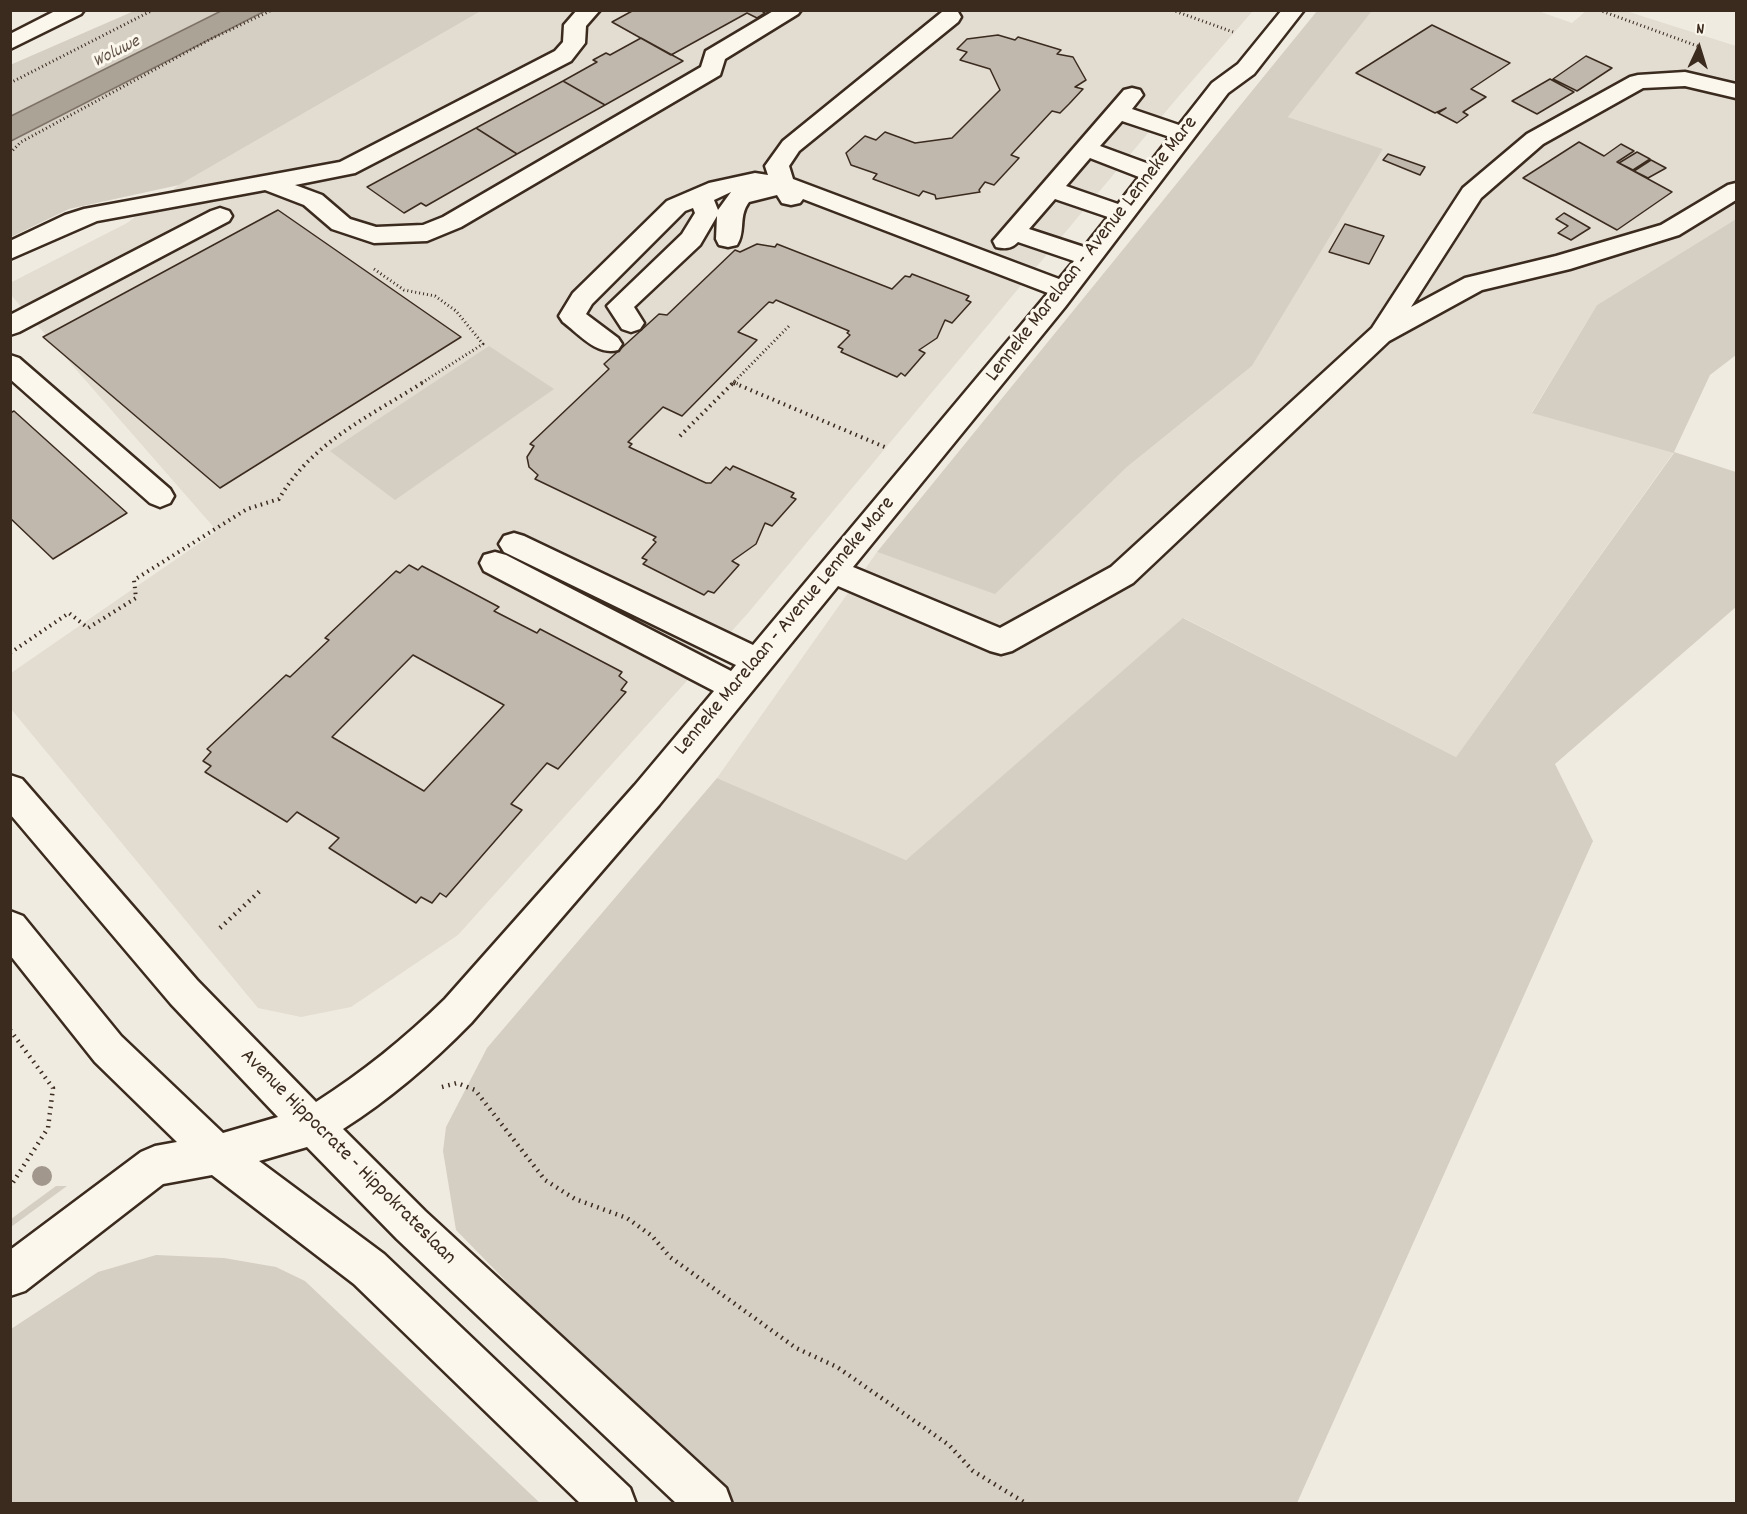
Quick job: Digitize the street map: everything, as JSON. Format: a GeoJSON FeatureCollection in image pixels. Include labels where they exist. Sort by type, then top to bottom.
{"type":"FeatureCollection","features":[{"type":"Feature","properties":{"kind":"main road"},"geometry":{"type":"LineString","coordinates":[[10,43],[74,10]]}},
{"type":"Feature","properties":{"kind":"main road"},"geometry":{"type":"LineString","coordinates":[[10,251],[74,220],[93,214],[347,168],[563,56],[574,43],[575,25],[591,10]]}},
{"type":"Feature","properties":{"kind":"main road"},"geometry":{"type":"LineString","coordinates":[[269,183],[313,200],[341,224],[374,235],[427,232],[452,222],[712,69],[714,56],[791,10]]}},
{"type":"Feature","properties":{"kind":"main road","name":"Lenneke Marelaan - Avenue Lenneke Mare"},"geometry":{"type":"LineString","coordinates":[[1220,88],[1225,62],[1270,10]]}},
{"type":"Feature","properties":{"kind":"main road","name":"Lenneke Marelaan - Avenue Lenneke Mare"},"geometry":{"type":"LineString","coordinates":[[10,1276],[155,1166],[217,1154],[313,1126],[365,1093],[426,1043],[458,1011],[647,795],[1060,295],[1220,88],[1245,69],[1294,10]]}},
{"type":"Feature","properties":{"kind":"main road"},"geometry":{"type":"LineString","coordinates":[[787,192],[777,166],[790,146],[950,17]]}},
{"type":"Feature","properties":{"kind":"main road"},"geometry":{"type":"LineString","coordinates":[[833,571],[1001,642],[1122,575],[1381,334],[1472,193],[1535,140],[1638,82],[1685,79],[1737,91]]}},
{"type":"Feature","properties":{"kind":"main road"},"geometry":{"type":"LineString","coordinates":[[1089,258],[1009,236],[1125,104],[1185,135]]}},
{"type":"Feature","properties":{"kind":"main road"},"geometry":{"type":"LineString","coordinates":[[1086,149],[1154,174]]}},
{"type":"Feature","properties":{"kind":"main road"},"geometry":{"type":"LineString","coordinates":[[609,344],[572,316],[582,299],[676,206],[701,197],[717,188],[755,180],[1060,295]]}},
{"type":"Feature","properties":{"kind":"main road"},"geometry":{"type":"LineString","coordinates":[[728,239],[730,211],[741,196],[767,189],[787,192]]}},
{"type":"Feature","properties":{"kind":"main road"},"geometry":{"type":"LineString","coordinates":[[1051,189],[1123,214]]}},
{"type":"Feature","properties":{"kind":"main road"},"geometry":{"type":"LineString","coordinates":[[1381,334],[1474,284],[1561,263],[1670,230],[1737,190]]}},
{"type":"Feature","properties":{"kind":"main road"},"geometry":{"type":"LineString","coordinates":[[631,323],[620,306],[691,239],[707,213],[701,197]]}},
{"type":"Feature","properties":{"kind":"main road"},"geometry":{"type":"LineString","coordinates":[[10,326],[220,216]]}},
{"type":"Feature","properties":{"kind":"main road"},"geometry":{"type":"LineString","coordinates":[[10,364],[160,496]]}},
{"type":"Feature","properties":{"kind":"main road"},"geometry":{"type":"LineString","coordinates":[[736,688],[504,554],[758,661]]}},
{"type":"Feature","properties":{"kind":"main road","name":"Avenue Hippocrate - Hippokrateslaan"},"geometry":{"type":"LineString","coordinates":[[10,789],[184,992],[313,1126],[411,1225],[710,1503]]}},
{"type":"Feature","properties":{"kind":"main road"},"geometry":{"type":"LineString","coordinates":[[10,927],[108,1049],[217,1154],[369,1269],[614,1503]]}},
{"type":"Feature","properties":{"kind":"path"},"geometry":{"type":"LineString","coordinates":[[10,83],[153,10]]}},
{"type":"Feature","properties":{"kind":"path"},"geometry":{"type":"LineString","coordinates":[[10,153],[21,142],[211,39],[272,10]]}},
{"type":"Feature","properties":{"kind":"path"},"geometry":{"type":"LineString","coordinates":[[1172,10],[1247,37]]}},
{"type":"Feature","properties":{"kind":"path"},"geometry":{"type":"LineString","coordinates":[[1599,10],[1703,48]]}},
{"type":"Feature","properties":{"kind":"path"},"geometry":{"type":"LineString","coordinates":[[10,653],[69,613],[88,628],[136,598],[134,580],[248,509],[279,499],[291,478],[322,446],[483,344],[456,311],[435,296],[404,290],[368,265]]}},
{"type":"Feature","properties":{"kind":"path"},"geometry":{"type":"LineString","coordinates":[[680,436],[790,325]]}},
{"type":"Feature","properties":{"kind":"path"},"geometry":{"type":"LineString","coordinates":[[733,382],[921,463]]}},
{"type":"Feature","properties":{"kind":"path"},"geometry":{"type":"LineString","coordinates":[[220,928],[261,890]]}},
{"type":"Feature","properties":{"kind":"path"},"geometry":{"type":"LineString","coordinates":[[10,1030],[53,1088],[48,1128],[10,1187]]}},
{"type":"Feature","properties":{"kind":"path"},"geometry":{"type":"LineString","coordinates":[[457,1083],[475,1090],[545,1180],[575,1199],[627,1218],[652,1236],[670,1257],[796,1348],[837,1366],[949,1445],[973,1471],[1027,1503]]}},
{"type":"Feature","properties":{"kind":"shaded area"},"geometry":{"type":"Polygon","coordinates":[[[223,10],[265,11],[11,141],[11,116],[223,10]]]}},
{"type":"Feature","properties":{"kind":"shaded area"},"geometry":{"type":"Polygon","coordinates":[[[134,11],[481,11],[179,185],[69,209],[11,237],[10,65],[134,11]]]}},
{"type":"Feature","properties":{"kind":"shaded area"},"geometry":{"type":"Polygon","coordinates":[[[481,11],[1253,11],[1178,97],[748,613],[458,935],[351,1007],[301,1017],[258,1008],[11,709],[11,673],[217,531],[11,295],[10,283],[127,223],[179,185],[481,11]]]}},
{"type":"Feature","properties":{"kind":"shaded area"},"geometry":{"type":"Polygon","coordinates":[[[1317,11],[1372,11],[1288,117],[1383,149],[1252,366],[1127,467],[995,594],[877,552],[1317,11]]]}},
{"type":"Feature","properties":{"kind":"shaded area"},"geometry":{"type":"Polygon","coordinates":[[[1372,11],[1538,11],[1572,23],[1586,11],[1626,11],[1736,46],[1736,219],[1597,305],[1532,412],[1674,452],[1456,757],[1184,618],[906,860],[717,778],[877,552],[995,593],[1127,467],[1252,366],[1383,149],[1288,117],[1372,11]]]}},
{"type":"Feature","properties":{"kind":"shaded area"},"geometry":{"type":"Polygon","coordinates":[[[1736,219],[1736,355],[1710,375],[1674,452],[1736,472],[1736,607],[1555,764],[1593,841],[1297,1503],[735,1503],[651,1430],[456,1230],[443,1151],[446,1127],[487,1048],[717,778],[906,860],[1183,618],[1456,757],[1674,453],[1532,413],[1597,305],[1736,219]]]}},
{"type":"Feature","properties":{"kind":"shaded area"},"geometry":{"type":"Polygon","coordinates":[[[489,346],[554,389],[395,500],[330,451],[489,346]]]}},
{"type":"Feature","properties":{"kind":"shaded area"},"geometry":{"type":"Polygon","coordinates":[[[56,1186],[67,1186],[11,1227],[11,1219],[56,1186]]]}},
{"type":"Feature","properties":{"kind":"shaded area"},"geometry":{"type":"Polygon","coordinates":[[[156,1255],[224,1258],[276,1267],[305,1281],[540,1503],[11,1503],[11,1329],[98,1272],[156,1255]]]}},
{"type":"Feature","properties":{"kind":"building"},"geometry":{"type":"Polygon","coordinates":[[[634,10],[760,10],[765,13],[757,18],[747,13],[671,55],[612,22],[634,10]]]}},
{"type":"Feature","properties":{"kind":"building"},"geometry":{"type":"Polygon","coordinates":[[[1432,25],[1510,63],[1471,89],[1486,97],[1463,112],[1468,115],[1457,123],[1438,113],[1446,108],[1435,113],[1356,73],[1432,25]]]}},
{"type":"Feature","properties":{"kind":"building"},"geometry":{"type":"Polygon","coordinates":[[[998,35],[1015,40],[1018,37],[1061,50],[1057,54],[1073,57],[1086,80],[1075,87],[1083,89],[1060,113],[1052,111],[1011,155],[1019,158],[994,185],[985,182],[980,192],[936,199],[935,195],[923,191],[919,196],[873,179],[877,174],[851,165],[846,153],[865,136],[876,140],[885,132],[915,143],[952,138],[1000,90],[990,69],[960,60],[967,52],[957,49],[967,39],[998,35]]]}},
{"type":"Feature","properties":{"kind":"building"},"geometry":{"type":"Polygon","coordinates":[[[641,38],[683,61],[605,105],[563,81],[597,62],[593,60],[606,53],[610,55],[641,38]]]}},
{"type":"Feature","properties":{"kind":"building"},"geometry":{"type":"Polygon","coordinates":[[[1586,56],[1612,68],[1577,91],[1553,79],[1586,56]]]}},
{"type":"Feature","properties":{"kind":"building"},"geometry":{"type":"Polygon","coordinates":[[[1550,79],[1574,92],[1537,114],[1512,101],[1550,79]]]}},
{"type":"Feature","properties":{"kind":"building"},"geometry":{"type":"Polygon","coordinates":[[[563,81],[605,105],[517,154],[476,128],[563,81]]]}},
{"type":"Feature","properties":{"kind":"building"},"geometry":{"type":"Polygon","coordinates":[[[476,128],[517,154],[426,206],[421,203],[404,213],[367,187],[476,128]]]}},
{"type":"Feature","properties":{"kind":"building"},"geometry":{"type":"Polygon","coordinates":[[[1579,142],[1604,156],[1621,144],[1634,151],[1617,162],[1672,192],[1617,230],[1523,178],[1579,142]]]}},
{"type":"Feature","properties":{"kind":"building"},"geometry":{"type":"Polygon","coordinates":[[[1637,152],[1650,159],[1633,170],[1619,163],[1637,152]]]}},
{"type":"Feature","properties":{"kind":"building"},"geometry":{"type":"Polygon","coordinates":[[[1388,154],[1425,167],[1420,175],[1383,160],[1388,154]]]}},
{"type":"Feature","properties":{"kind":"building"},"geometry":{"type":"Polygon","coordinates":[[[1651,160],[1666,168],[1648,178],[1634,171],[1651,160]]]}},
{"type":"Feature","properties":{"kind":"building"},"geometry":{"type":"Polygon","coordinates":[[[278,210],[461,337],[220,488],[43,337],[278,210]]]}},
{"type":"Feature","properties":{"kind":"building"},"geometry":{"type":"Polygon","coordinates":[[[1564,213],[1590,228],[1571,240],[1558,233],[1568,226],[1556,219],[1564,213]]]}},
{"type":"Feature","properties":{"kind":"building"},"geometry":{"type":"Polygon","coordinates":[[[1345,224],[1384,236],[1369,264],[1329,252],[1345,224]]]}},
{"type":"Feature","properties":{"kind":"building"},"geometry":{"type":"Polygon","coordinates":[[[757,244],[775,247],[777,244],[892,289],[905,276],[910,277],[912,274],[969,296],[966,300],[971,302],[952,323],[945,320],[937,338],[919,350],[925,353],[905,376],[901,373],[897,377],[841,352],[843,349],[838,347],[850,335],[847,333],[849,331],[776,300],[773,303],[769,302],[738,332],[757,340],[682,416],[663,407],[628,442],[632,444],[629,447],[706,483],[711,483],[726,467],[730,470],[733,466],[794,493],[791,497],[796,499],[772,526],[765,523],[756,544],[732,561],[739,565],[714,593],[708,591],[704,595],[643,564],[647,560],[642,558],[656,542],[653,540],[656,537],[535,479],[538,475],[529,467],[527,457],[534,446],[530,444],[609,369],[604,364],[659,314],[667,315],[735,250],[740,252],[757,244]]]}},
{"type":"Feature","properties":{"kind":"building"},"geometry":{"type":"Polygon","coordinates":[[[14,411],[127,513],[53,559],[10,518],[10,413],[14,411]]]}},
{"type":"Feature","properties":{"kind":"building"},"geometry":{"type":"Polygon","coordinates":[[[409,565],[418,570],[422,566],[499,607],[494,611],[537,633],[540,629],[622,672],[619,676],[627,682],[621,690],[626,692],[558,769],[547,763],[511,804],[522,810],[446,897],[440,893],[432,903],[421,897],[416,903],[329,848],[339,838],[297,812],[287,822],[205,772],[211,766],[203,761],[211,752],[207,749],[286,675],[290,677],[329,640],[325,638],[396,571],[400,573],[409,565]],[[413,655],[332,737],[424,791],[504,705],[413,655]]]}},
{"type":"Feature","properties":{"kind":"water label","name":"Woluwe"},"geometry":{"type":"Point","coordinates":[117,53]}}]}
